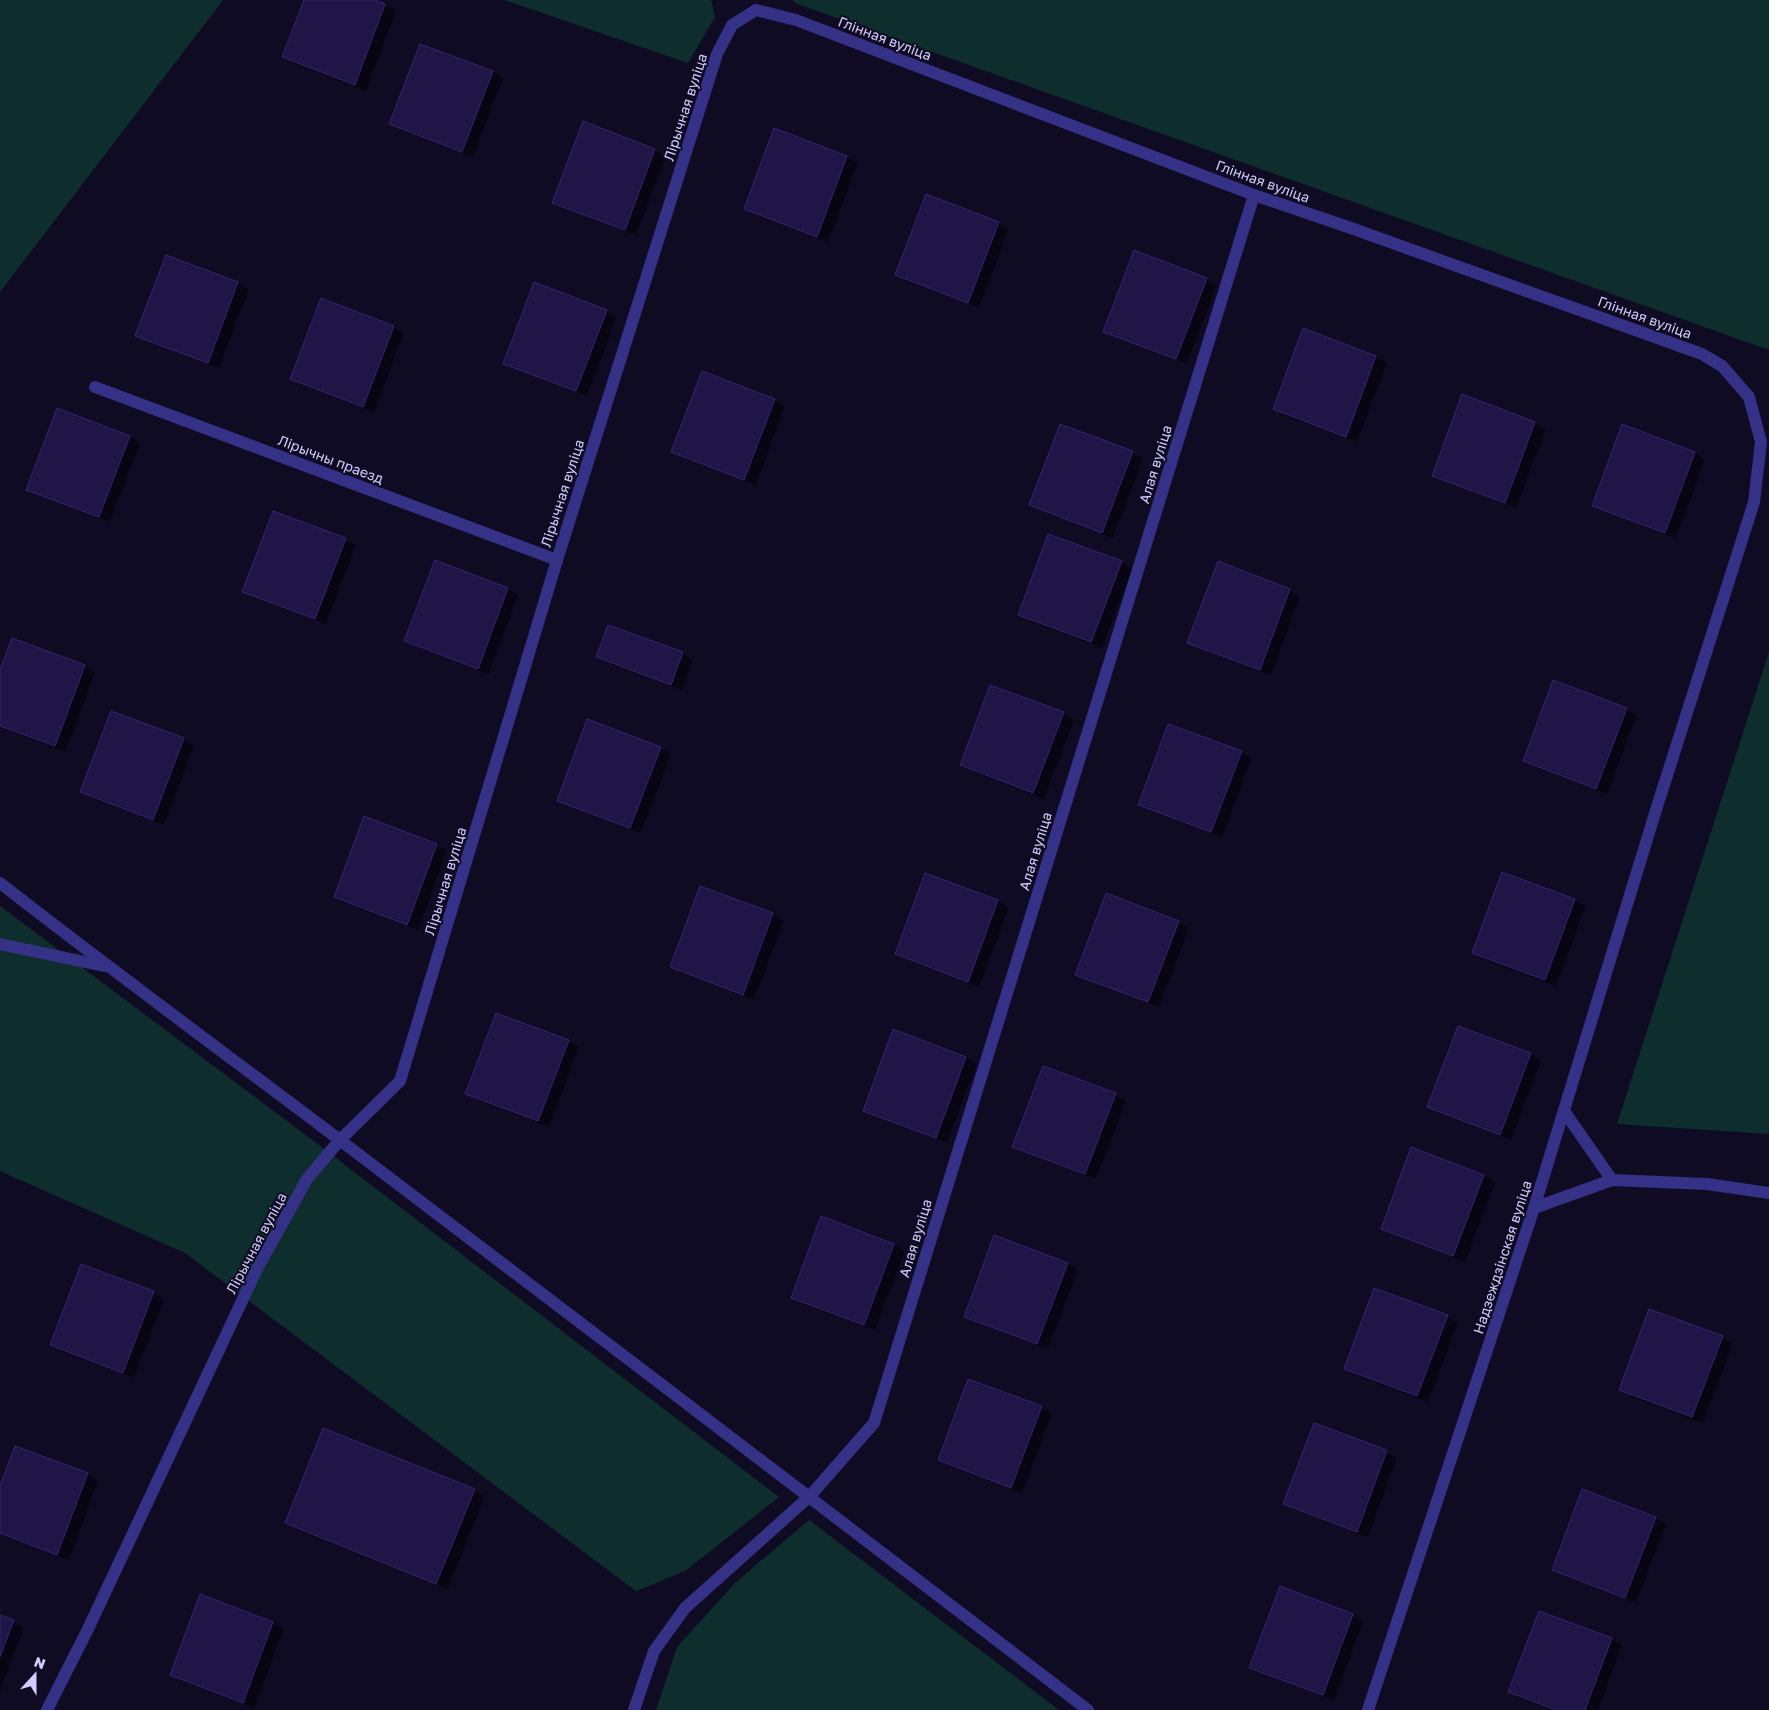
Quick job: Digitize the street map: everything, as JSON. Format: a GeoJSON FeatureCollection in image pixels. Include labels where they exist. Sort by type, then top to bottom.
{"type":"FeatureCollection","features":[{"type":"Feature","properties":{"kind":"street","name":"Глінная вуліца"},"geometry":{"type":"LineString","coordinates":[[754,5],[1254,195],[1702,354],[1722,366],[1749,397]]}},
{"type":"Feature","properties":{"kind":"street","name":"Лірычная вуліца"},"geometry":{"type":"LineString","coordinates":[[47,1710],[88,1629],[258,1267],[307,1179],[340,1140],[400,1081],[557,560],[717,54],[732,25],[754,5]]}},
{"type":"Feature","properties":{"kind":"street","name":"Алая вуліца"},"geometry":{"type":"LineString","coordinates":[[634,1710],[654,1651],[685,1608],[810,1496],[874,1423],[1254,195]]}},
{"type":"Feature","properties":{"kind":"street","name":"Лірычны праезд"},"geometry":{"type":"LineString","coordinates":[[95,387],[557,560]]}},
{"type":"Feature","properties":{"kind":"street","name":"Надзеждзінская вуліца"},"geometry":{"type":"LineString","coordinates":[[1368,1710],[1534,1208],[1656,810],[1754,502],[1761,442],[1749,397]]}},
{"type":"Feature","properties":{"kind":"street"},"geometry":{"type":"LineString","coordinates":[[0,883],[107,966],[810,1496],[1088,1710]]}},
{"type":"Feature","properties":{"kind":"street"},"geometry":{"type":"LineString","coordinates":[[0,944],[107,966]]}},
{"type":"Feature","properties":{"kind":"street"},"geometry":{"type":"LineString","coordinates":[[1564,1111],[1612,1180]]}},
{"type":"Feature","properties":{"kind":"street"},"geometry":{"type":"LineString","coordinates":[[1534,1208],[1612,1180],[1707,1184],[1769,1193]]}},
{"type":"Feature","properties":{"kind":"green space"},"geometry":{"type":"Polygon","coordinates":[[[0,0],[223,0],[0,292],[0,0]]]}},
{"type":"Feature","properties":{"kind":"green space"},"geometry":{"type":"Polygon","coordinates":[[[504,0],[711,0],[715,17],[688,63],[504,0]]]}},
{"type":"Feature","properties":{"kind":"green space"},"geometry":{"type":"Polygon","coordinates":[[[793,0],[1769,0],[1769,350],[795,3],[793,0]]]}},
{"type":"Feature","properties":{"kind":"green space"},"geometry":{"type":"Polygon","coordinates":[[[1769,652],[1769,1134],[1617,1124],[1769,652]]]}},
{"type":"Feature","properties":{"kind":"green space"},"geometry":{"type":"Polygon","coordinates":[[[0,906],[311,1139],[779,1497],[685,1571],[636,1591],[185,1253],[0,1171],[0,906]]]}},
{"type":"Feature","properties":{"kind":"green space"},"geometry":{"type":"Polygon","coordinates":[[[809,1520],[1059,1710],[656,1710],[677,1647],[735,1583],[809,1520]]]}},
{"type":"Feature","properties":{"kind":"building"},"geometry":{"type":"Polygon","coordinates":[[[304,0],[375,0],[385,4],[355,85],[282,57],[304,0]]]}},
{"type":"Feature","properties":{"kind":"building"},"geometry":{"type":"Polygon","coordinates":[[[420,44],[493,71],[462,152],[389,124],[420,44]]]}},
{"type":"Feature","properties":{"kind":"building"},"geometry":{"type":"Polygon","coordinates":[[[583,121],[655,149],[625,230],[552,203],[583,121]]]}},
{"type":"Feature","properties":{"kind":"building"},"geometry":{"type":"Polygon","coordinates":[[[774,128],[847,156],[817,237],[744,209],[774,128]]]}},
{"type":"Feature","properties":{"kind":"building"},"geometry":{"type":"Polygon","coordinates":[[[926,194],[999,222],[968,303],[895,275],[926,194]]]}},
{"type":"Feature","properties":{"kind":"building"},"geometry":{"type":"Polygon","coordinates":[[[1134,250],[1207,278],[1176,359],[1103,332],[1134,250]]]}},
{"type":"Feature","properties":{"kind":"building"},"geometry":{"type":"Polygon","coordinates":[[[166,255],[238,282],[208,363],[135,336],[166,255]]]}},
{"type":"Feature","properties":{"kind":"building"},"geometry":{"type":"Polygon","coordinates":[[[534,282],[607,310],[576,391],[503,364],[534,282]]]}},
{"type":"Feature","properties":{"kind":"building"},"geometry":{"type":"Polygon","coordinates":[[[321,298],[394,326],[363,407],[290,379],[321,298]]]}},
{"type":"Feature","properties":{"kind":"building"},"geometry":{"type":"Polygon","coordinates":[[[1303,328],[1376,356],[1346,437],[1273,409],[1303,328]]]}},
{"type":"Feature","properties":{"kind":"building"},"geometry":{"type":"Polygon","coordinates":[[[702,371],[775,399],[744,480],[671,452],[702,371]]]}},
{"type":"Feature","properties":{"kind":"building"},"geometry":{"type":"Polygon","coordinates":[[[1462,394],[1535,422],[1505,503],[1432,476],[1462,394]]]}},
{"type":"Feature","properties":{"kind":"building"},"geometry":{"type":"Polygon","coordinates":[[[57,408],[130,436],[99,517],[26,490],[57,408]]]}},
{"type":"Feature","properties":{"kind":"building"},"geometry":{"type":"Polygon","coordinates":[[[1060,424],[1133,451],[1102,533],[1029,505],[1060,424]]]}},
{"type":"Feature","properties":{"kind":"building"},"geometry":{"type":"Polygon","coordinates":[[[1622,424],[1695,452],[1665,533],[1592,506],[1622,424]]]}},
{"type":"Feature","properties":{"kind":"building"},"geometry":{"type":"Polygon","coordinates":[[[273,511],[346,538],[315,619],[242,592],[273,511]]]}},
{"type":"Feature","properties":{"kind":"building"},"geometry":{"type":"Polygon","coordinates":[[[1048,534],[1122,561],[1091,642],[1018,615],[1048,534]]]}},
{"type":"Feature","properties":{"kind":"building"},"geometry":{"type":"Polygon","coordinates":[[[435,560],[508,588],[478,669],[404,641],[435,560]]]}},
{"type":"Feature","properties":{"kind":"building"},"geometry":{"type":"Polygon","coordinates":[[[1218,561],[1290,589],[1260,670],[1187,643],[1218,561]]]}},
{"type":"Feature","properties":{"kind":"building"},"geometry":{"type":"Polygon","coordinates":[[[608,625],[683,652],[671,685],[596,657],[608,625]]]}},
{"type":"Feature","properties":{"kind":"building"},"geometry":{"type":"Polygon","coordinates":[[[12,638],[85,665],[55,746],[0,726],[0,670],[12,638]]]}},
{"type":"Feature","properties":{"kind":"building"},"geometry":{"type":"Polygon","coordinates":[[[1553,680],[1627,708],[1596,789],[1523,761],[1553,680]]]}},
{"type":"Feature","properties":{"kind":"building"},"geometry":{"type":"Polygon","coordinates":[[[990,685],[1064,712],[1033,793],[960,765],[990,685]]]}},
{"type":"Feature","properties":{"kind":"building"},"geometry":{"type":"Polygon","coordinates":[[[111,711],[184,738],[153,820],[80,792],[111,711]]]}},
{"type":"Feature","properties":{"kind":"building"},"geometry":{"type":"Polygon","coordinates":[[[587,719],[661,747],[630,828],[557,801],[587,719]]]}},
{"type":"Feature","properties":{"kind":"building"},"geometry":{"type":"Polygon","coordinates":[[[1168,724],[1242,751],[1211,832],[1138,805],[1168,724]]]}},
{"type":"Feature","properties":{"kind":"building"},"geometry":{"type":"Polygon","coordinates":[[[364,816],[437,844],[407,925],[334,897],[364,816]]]}},
{"type":"Feature","properties":{"kind":"building"},"geometry":{"type":"Polygon","coordinates":[[[1502,872],[1575,899],[1545,980],[1472,953],[1502,872]]]}},
{"type":"Feature","properties":{"kind":"building"},"geometry":{"type":"Polygon","coordinates":[[[925,873],[998,900],[968,982],[895,954],[925,873]]]}},
{"type":"Feature","properties":{"kind":"building"},"geometry":{"type":"Polygon","coordinates":[[[700,886],[773,913],[743,995],[670,967],[700,886]]]}},
{"type":"Feature","properties":{"kind":"building"},"geometry":{"type":"Polygon","coordinates":[[[1106,893],[1179,921],[1148,1002],[1075,975],[1106,893]]]}},
{"type":"Feature","properties":{"kind":"building"},"geometry":{"type":"Polygon","coordinates":[[[496,1013],[569,1040],[538,1121],[465,1094],[496,1013]]]}},
{"type":"Feature","properties":{"kind":"building"},"geometry":{"type":"Polygon","coordinates":[[[1458,1026],[1531,1053],[1500,1135],[1427,1107],[1458,1026]]]}},
{"type":"Feature","properties":{"kind":"building"},"geometry":{"type":"Polygon","coordinates":[[[893,1029],[966,1057],[936,1138],[863,1111],[893,1029]]]}},
{"type":"Feature","properties":{"kind":"building"},"geometry":{"type":"Polygon","coordinates":[[[1043,1066],[1116,1093],[1085,1174],[1012,1147],[1043,1066]]]}},
{"type":"Feature","properties":{"kind":"building"},"geometry":{"type":"Polygon","coordinates":[[[1411,1147],[1484,1175],[1453,1256],[1381,1229],[1411,1147]]]}},
{"type":"Feature","properties":{"kind":"building"},"geometry":{"type":"Polygon","coordinates":[[[821,1216],[894,1244],[864,1325],[791,1298],[821,1216]]]}},
{"type":"Feature","properties":{"kind":"building"},"geometry":{"type":"Polygon","coordinates":[[[994,1235],[1068,1263],[1037,1344],[964,1317],[994,1235]]]}},
{"type":"Feature","properties":{"kind":"building"},"geometry":{"type":"Polygon","coordinates":[[[81,1264],[154,1291],[123,1373],[50,1345],[81,1264]]]}},
{"type":"Feature","properties":{"kind":"building"},"geometry":{"type":"Polygon","coordinates":[[[1374,1288],[1448,1315],[1417,1396],[1344,1369],[1374,1288]]]}},
{"type":"Feature","properties":{"kind":"building"},"geometry":{"type":"Polygon","coordinates":[[[1649,1309],[1723,1336],[1692,1417],[1619,1390],[1649,1309]]]}},
{"type":"Feature","properties":{"kind":"building"},"geometry":{"type":"Polygon","coordinates":[[[968,1379],[1042,1406],[1011,1488],[938,1460],[968,1379]]]}},
{"type":"Feature","properties":{"kind":"building"},"geometry":{"type":"Polygon","coordinates":[[[1314,1423],[1387,1450],[1357,1532],[1283,1504],[1314,1423]]]}},
{"type":"Feature","properties":{"kind":"building"},"geometry":{"type":"Polygon","coordinates":[[[323,1428],[475,1489],[436,1584],[285,1523],[323,1428]]]}},
{"type":"Feature","properties":{"kind":"building"},"geometry":{"type":"Polygon","coordinates":[[[15,1446],[88,1473],[57,1555],[0,1533],[0,1486],[15,1446]]]}},
{"type":"Feature","properties":{"kind":"building"},"geometry":{"type":"Polygon","coordinates":[[[1582,1489],[1656,1517],[1625,1598],[1552,1570],[1582,1489]]]}},
{"type":"Feature","properties":{"kind":"building"},"geometry":{"type":"Polygon","coordinates":[[[1280,1586],[1353,1614],[1323,1695],[1249,1668],[1280,1586]]]}},
{"type":"Feature","properties":{"kind":"building"},"geometry":{"type":"Polygon","coordinates":[[[200,1594],[273,1622],[243,1703],[170,1675],[200,1594]]]}},
{"type":"Feature","properties":{"kind":"building"},"geometry":{"type":"Polygon","coordinates":[[[1539,1611],[1612,1638],[1585,1710],[1556,1710],[1508,1692],[1539,1611]]]}},
{"type":"Feature","properties":{"kind":"building"},"geometry":{"type":"Polygon","coordinates":[[[0,1615],[14,1620],[0,1657],[0,1615]]]}}]}
